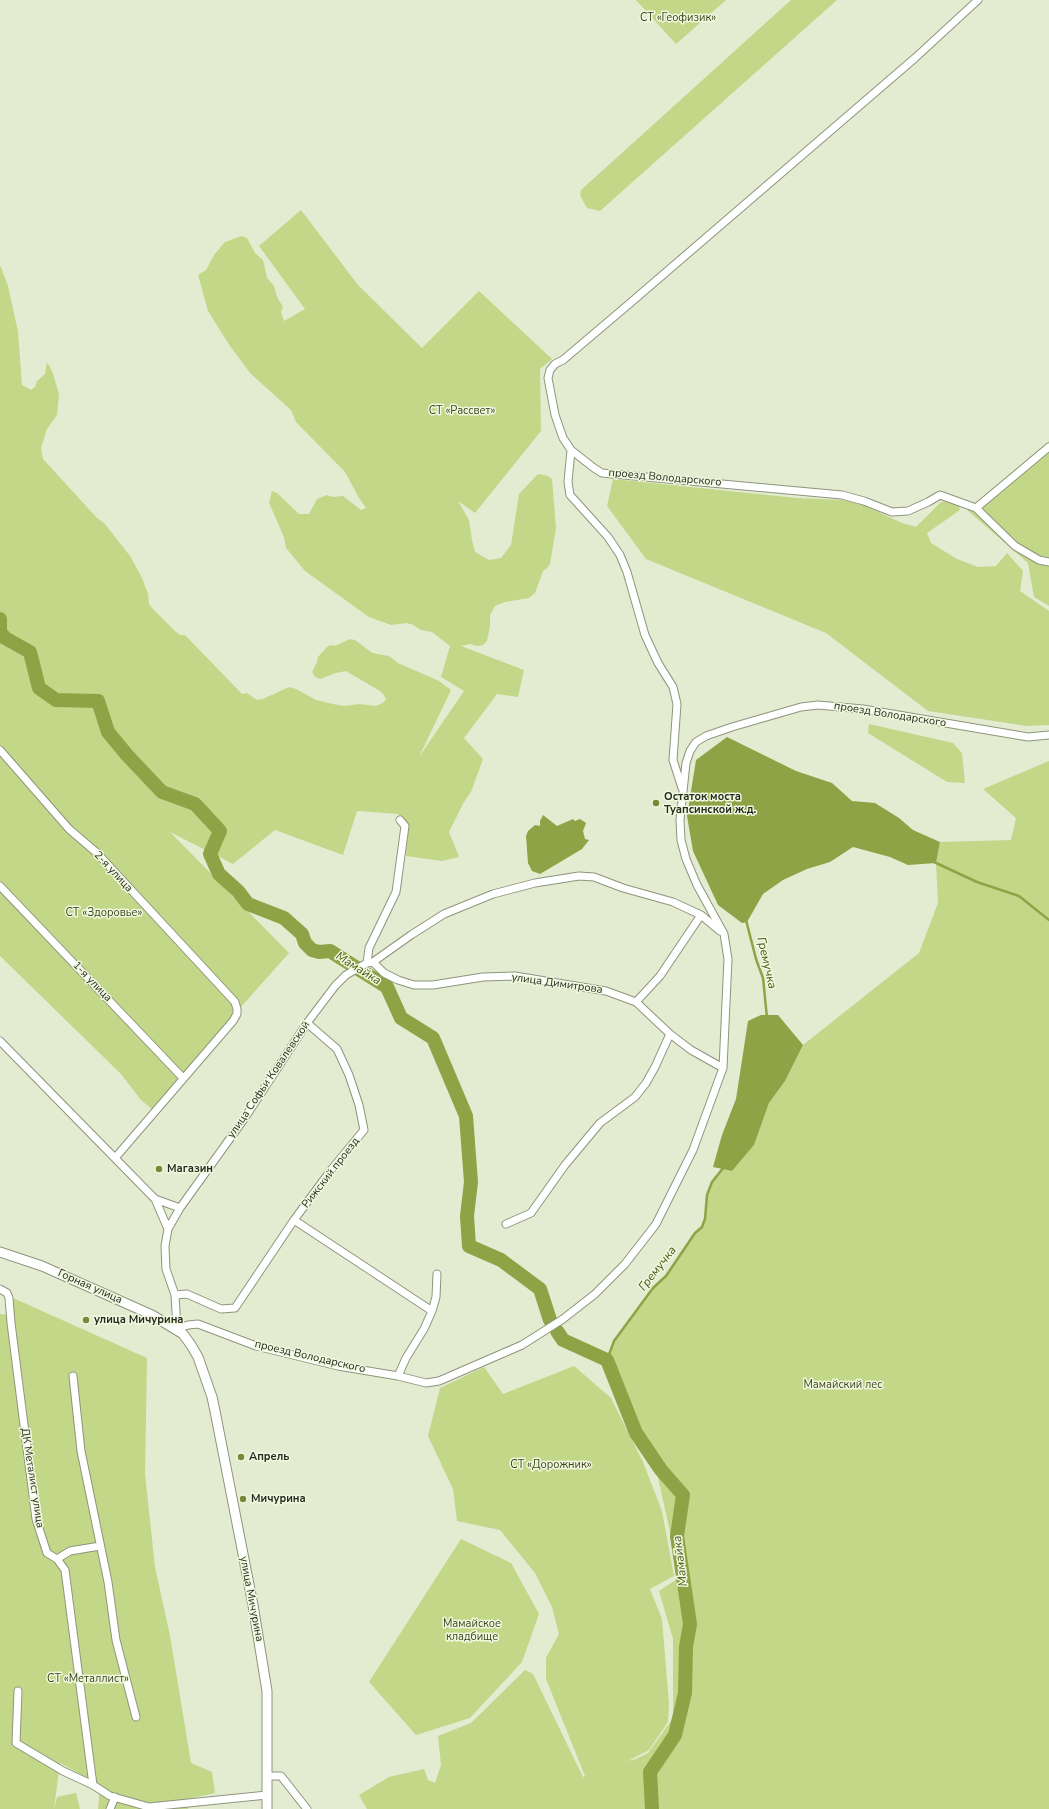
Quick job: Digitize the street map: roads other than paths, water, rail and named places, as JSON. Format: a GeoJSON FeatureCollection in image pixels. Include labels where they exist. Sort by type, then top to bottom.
{"type":"FeatureCollection","features":[{"type":"Feature","properties":{"kind":"street"},"geometry":{"type":"LineString","coordinates":[[683,790],[673,760],[677,704],[673,688],[658,663],[645,635],[636,608],[627,572],[620,555],[608,537],[570,495],[568,482],[571,450],[563,438],[550,390],[548,378],[550,370],[555,364],[563,360],[629,304],[915,58],[978,0]]}},
{"type":"Feature","properties":{"kind":"street"},"geometry":{"type":"LineString","coordinates":[[976,508],[1049,447]]}},
{"type":"Feature","properties":{"kind":"street","name":"проезд Володарского"},"geometry":{"type":"LineString","coordinates":[[571,450],[594,468],[609,474],[842,495],[864,501],[892,512],[908,511],[940,495],[976,508],[1015,546],[1039,560],[1049,562]]}},
{"type":"Feature","properties":{"kind":"street","name":"проезд Володарского"},"geometry":{"type":"LineString","coordinates":[[177,1329],[188,1324],[198,1324],[256,1346],[338,1366],[398,1376],[426,1383],[446,1378],[522,1345],[563,1319],[595,1294],[625,1264],[656,1224],[693,1150],[723,1068],[728,959],[724,934],[686,860],[681,840],[680,820],[686,763],[696,742],[706,736],[723,730],[801,707],[818,705],[863,709],[976,730],[1028,737],[1049,735]]}},
{"type":"Feature","properties":{"kind":"street","name":"2-я улица"},"geometry":{"type":"LineString","coordinates":[[0,750],[69,829],[97,853],[235,1002],[237,1014],[233,1021],[184,1078]]}},
{"type":"Feature","properties":{"kind":"street"},"geometry":{"type":"LineString","coordinates":[[368,963],[369,948],[396,892],[405,826],[400,820]]}},
{"type":"Feature","properties":{"kind":"street","name":"улица Софьи Ковалевской"},"geometry":{"type":"LineString","coordinates":[[168,1229],[180,1208],[244,1119],[307,1023],[335,986],[346,975],[368,963],[444,914],[493,894],[535,883],[579,876],[594,877],[623,888],[673,902],[701,916],[724,934]]}},
{"type":"Feature","properties":{"kind":"street","name":"1-я улица"},"geometry":{"type":"LineString","coordinates":[[0,886],[184,1078]]}},
{"type":"Feature","properties":{"kind":"street"},"geometry":{"type":"LineString","coordinates":[[636,1002],[660,976],[701,916]]}},
{"type":"Feature","properties":{"kind":"street","name":"улица Димитрова"},"geometry":{"type":"LineString","coordinates":[[368,963],[398,980],[414,985],[483,977],[515,976],[606,991],[636,1002],[670,1034],[691,1050],[723,1068]]}},
{"type":"Feature","properties":{"kind":"street","name":"Рижский проезд"},"geometry":{"type":"LineString","coordinates":[[175,1295],[187,1294],[221,1309],[235,1308],[294,1220],[331,1170],[364,1130],[354,1090],[337,1049],[307,1023]]}},
{"type":"Feature","properties":{"kind":"street"},"geometry":{"type":"LineString","coordinates":[[506,1224],[531,1213],[565,1165],[600,1123],[635,1097],[656,1067],[670,1034]]}},
{"type":"Feature","properties":{"kind":"street"},"geometry":{"type":"LineString","coordinates":[[0,1041],[155,1199],[168,1229],[165,1246],[166,1269],[175,1295],[177,1329]]}},
{"type":"Feature","properties":{"kind":"street"},"geometry":{"type":"LineString","coordinates":[[115,1158],[184,1078]]}},
{"type":"Feature","properties":{"kind":"street"},"geometry":{"type":"LineString","coordinates":[[155,1199],[180,1208]]}},
{"type":"Feature","properties":{"kind":"street","name":"Рижский проезд"},"geometry":{"type":"LineString","coordinates":[[294,1220],[432,1311]]}},
{"type":"Feature","properties":{"kind":"street","name":"Горная улица"},"geometry":{"type":"LineString","coordinates":[[0,1252],[42,1266],[152,1315],[177,1329]]}},
{"type":"Feature","properties":{"kind":"street"},"geometry":{"type":"LineString","coordinates":[[398,1376],[406,1358],[424,1329],[432,1311],[436,1297],[437,1274]]}},
{"type":"Feature","properties":{"kind":"street","name":"ДК Металист улица"},"geometry":{"type":"LineString","coordinates":[[0,1289],[7,1293],[9,1298],[36,1519],[47,1553],[57,1559],[65,1570],[93,1785]]}},
{"type":"Feature","properties":{"kind":"street","name":"улица Мичурина"},"geometry":{"type":"LineString","coordinates":[[177,1329],[187,1338],[198,1357],[212,1396],[253,1605],[267,1691],[267,1809]]}},
{"type":"Feature","properties":{"kind":"street"},"geometry":{"type":"LineString","coordinates":[[73,1376],[81,1451],[108,1582],[116,1640],[136,1717]]}},
{"type":"Feature","properties":{"kind":"street"},"geometry":{"type":"LineString","coordinates":[[57,1559],[70,1551],[100,1546]]}},
{"type":"Feature","properties":{"kind":"street"},"geometry":{"type":"LineString","coordinates":[[18,1691],[16,1743],[63,1771],[115,1797],[149,1807],[267,1795]]}},
{"type":"Feature","properties":{"kind":"street"},"geometry":{"type":"LineString","coordinates":[[267,1776],[282,1776],[307,1809]]}},
{"type":"Feature","properties":{"kind":"street"},"geometry":{"type":"LineString","coordinates":[[110,1809],[115,1797]]}},
{"type":"Feature","properties":{"kind":"waterway","name":"Мамайка"},"geometry":{"type":"LineString","coordinates":[[0,619],[0,632],[5,638],[30,652],[39,688],[56,700],[98,701],[108,732],[127,755],[162,792],[195,804],[220,831],[210,854],[219,874],[238,891],[248,904],[284,918],[302,934],[305,943],[312,950],[319,952],[330,951],[387,987],[401,1018],[433,1038],[466,1116],[471,1182],[467,1216],[469,1246],[501,1260],[540,1289],[550,1320]]}},
{"type":"Feature","properties":{"kind":"waterway","name":"Гремучка"},"geometry":{"type":"LineString","coordinates":[[934,862],[977,882],[1019,896],[1049,920]]}},
{"type":"Feature","properties":{"kind":"waterway","name":"Гремучка"},"geometry":{"type":"LineString","coordinates":[[746,920],[756,959],[763,978],[767,1018]]}},
{"type":"Feature","properties":{"kind":"waterway","name":"Гремучка"},"geometry":{"type":"LineString","coordinates":[[607,1360],[614,1341],[653,1288],[666,1276],[695,1233],[702,1227],[705,1219],[707,1195],[712,1182],[724,1167]]}},
{"type":"Feature","properties":{"kind":"waterway","name":"Мамайка"},"geometry":{"type":"LineString","coordinates":[[557,1331],[563,1340],[607,1360],[636,1433],[661,1470],[683,1495],[677,1536],[690,1624],[686,1647],[685,1693],[675,1735],[650,1772],[652,1809]]}},
{"type":"Feature","properties":{"kind":"place","name":"Остаток моста Туапсинской ж.д."},"geometry":{"type":"Point","coordinates":[656,803]}},
{"type":"Feature","properties":{"kind":"place","name":"Магазин"},"geometry":{"type":"Point","coordinates":[159,1169]}},
{"type":"Feature","properties":{"kind":"place","name":"улица Мичурина"},"geometry":{"type":"Point","coordinates":[86,1320]}},
{"type":"Feature","properties":{"kind":"place","name":"Апрель"},"geometry":{"type":"Point","coordinates":[241,1457]}},
{"type":"Feature","properties":{"kind":"place","name":"Мичурина"},"geometry":{"type":"Point","coordinates":[243,1499]}},
{"type":"Feature","properties":{"kind":"park label","name":"СТ «Геофизик»"},"geometry":{"type":"Point","coordinates":[678,18]}},
{"type":"Feature","properties":{"kind":"park label","name":"СТ «Рассвет»"},"geometry":{"type":"Point","coordinates":[462,411]}},
{"type":"Feature","properties":{"kind":"park label","name":"СТ «Здоровье»"},"geometry":{"type":"Point","coordinates":[104,913]}},
{"type":"Feature","properties":{"kind":"park label","name":"Мамайский лес"},"geometry":{"type":"Point","coordinates":[843,1385]}},
{"type":"Feature","properties":{"kind":"park label","name":"СТ «Дорожник»"},"geometry":{"type":"Point","coordinates":[551,1465]}},
{"type":"Feature","properties":{"kind":"park label","name":"Мамайское кладбище"},"geometry":{"type":"Point","coordinates":[472,1630]}},
{"type":"Feature","properties":{"kind":"park label","name":"СТ «Металлист»"},"geometry":{"type":"Point","coordinates":[88,1679]}}]}
